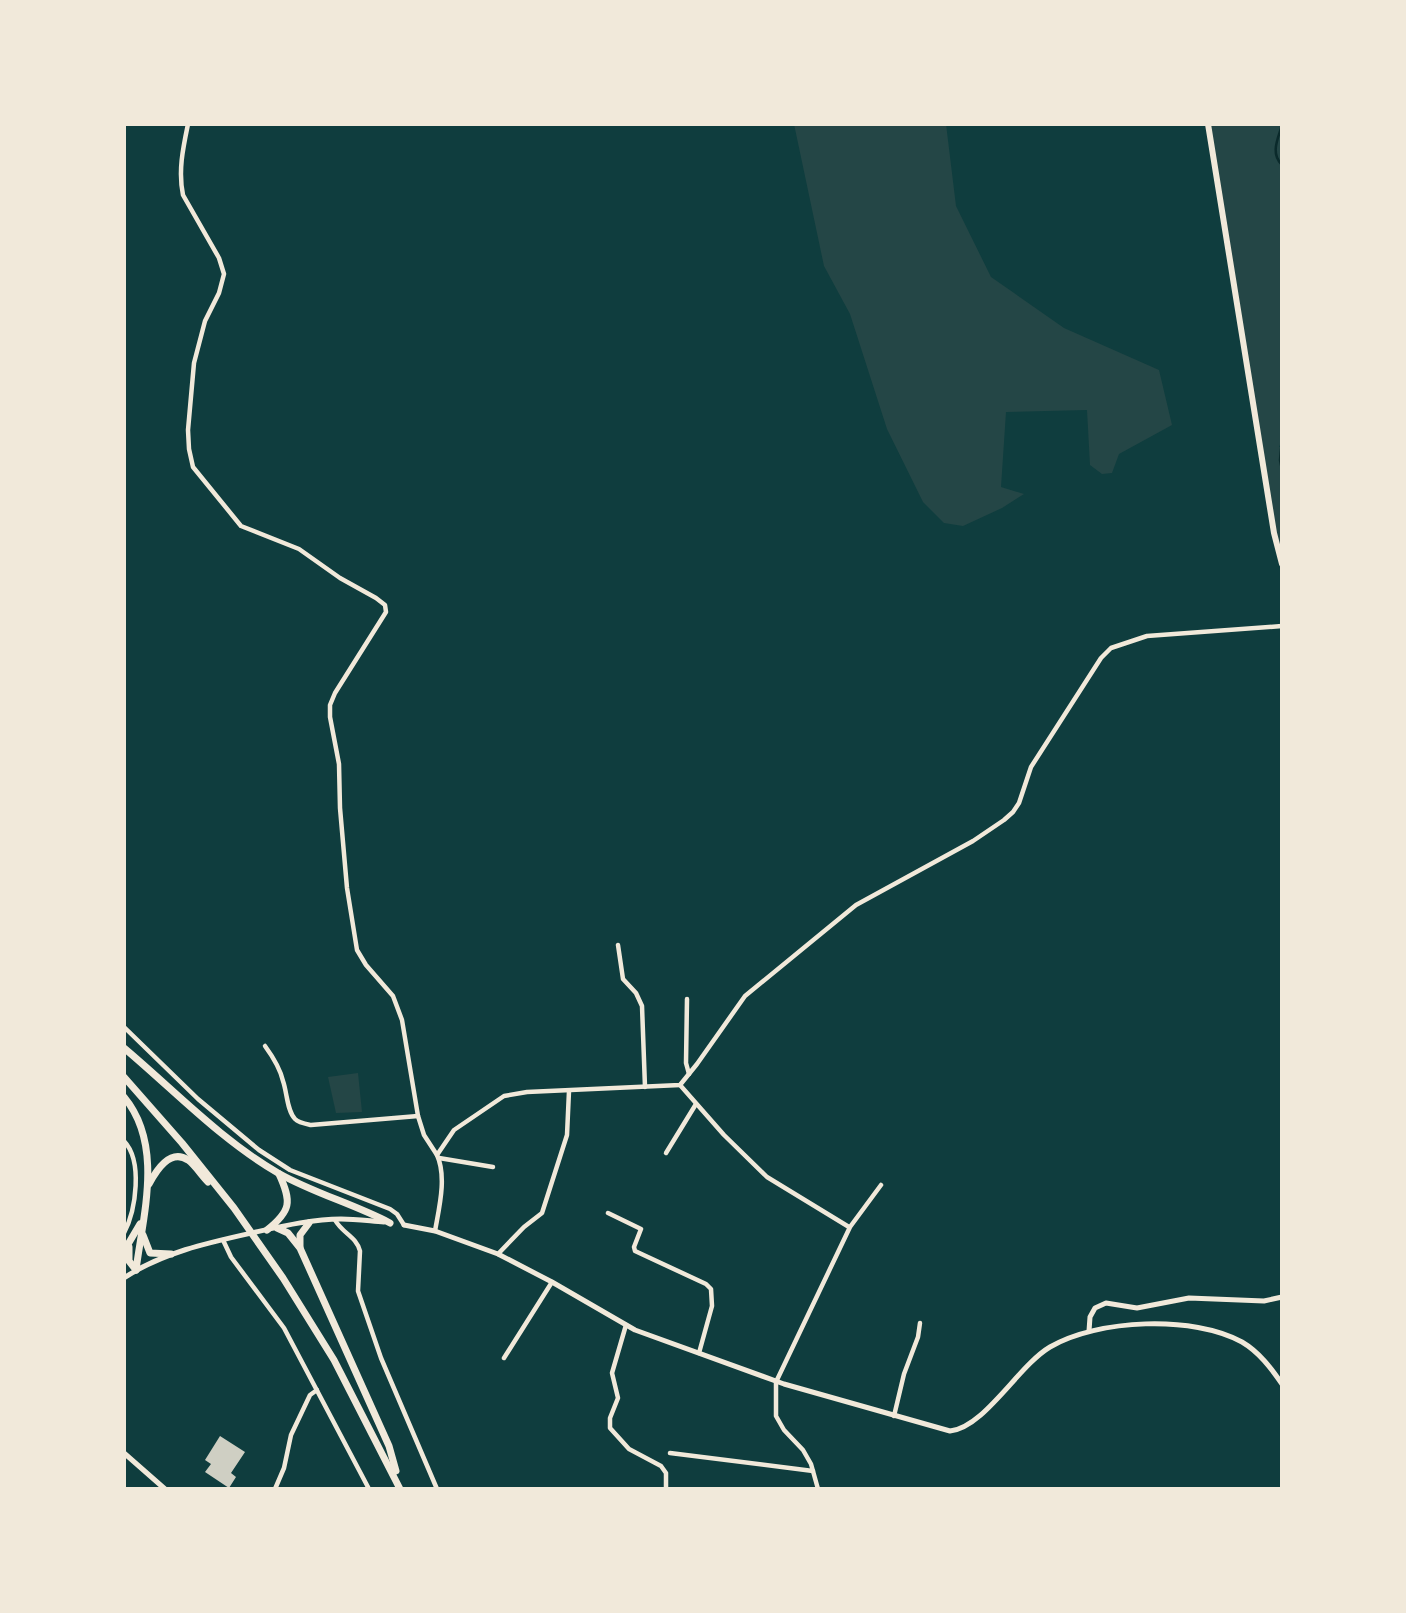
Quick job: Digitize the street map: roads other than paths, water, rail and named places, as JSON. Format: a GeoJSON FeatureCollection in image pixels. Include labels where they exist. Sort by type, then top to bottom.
{"type":"FeatureCollection","features":[{"type":"Feature","properties":{"kind":"highway"},"geometry":{"type":"LineString","coordinates":[[124,1048],[248,1154],[278,1173],[390,1223]]}},
{"type":"Feature","properties":{"kind":"highway"},"geometry":{"type":"LineString","coordinates":[[124,1077],[234,1208],[283,1279],[334,1360],[400,1489]]}},
{"type":"Feature","properties":{"kind":"highway"},"geometry":{"type":"LineString","coordinates":[[124,1097],[142,1128],[149,1185]]}},
{"type":"Feature","properties":{"kind":"highway"},"geometry":{"type":"LineString","coordinates":[[136,1270],[149,1185],[158,1166],[169,1159],[178,1157],[188,1160],[234,1208]]}},
{"type":"Feature","properties":{"kind":"highway"},"geometry":{"type":"LineString","coordinates":[[267,1230],[283,1216],[287,1208],[286,1189],[278,1173]]}},
{"type":"Feature","properties":{"kind":"highway"},"geometry":{"type":"LineString","coordinates":[[124,1251],[142,1220]]}},
{"type":"Feature","properties":{"kind":"highway"},"geometry":{"type":"LineString","coordinates":[[142,1220],[147,1250],[156,1255],[171,1254]]}},
{"type":"Feature","properties":{"kind":"highway"},"geometry":{"type":"LineString","coordinates":[[300,1248],[300,1235],[309,1223]]}},
{"type":"Feature","properties":{"kind":"highway"},"geometry":{"type":"LineString","coordinates":[[277,1228],[288,1233],[300,1248],[389,1446],[400,1489]]}},
{"type":"Feature","properties":{"kind":"highway"},"geometry":{"type":"LineString","coordinates":[[131,1240],[127,1254],[136,1270]]}},
{"type":"Feature","properties":{"kind":"main road"},"geometry":{"type":"LineString","coordinates":[[1208,124],[1272,520],[1282,564]]}},
{"type":"Feature","properties":{"kind":"street"},"geometry":{"type":"LineString","coordinates":[[188,124],[181,158],[180,184],[183,195],[219,258],[224,274],[219,293],[205,321],[194,363],[188,430],[193,467],[241,526],[299,549],[340,578],[376,598],[384,605],[386,612],[335,693],[330,705],[330,717],[339,764],[347,888],[357,950],[366,965],[393,996],[402,1020],[418,1116],[424,1135],[438,1157],[440,1200],[435,1231]]}},
{"type":"Feature","properties":{"kind":"street"},"geometry":{"type":"LineString","coordinates":[[438,1157],[454,1130],[505,1096],[680,1084],[745,996],[824,931],[856,905],[973,841],[1013,812],[1031,767],[1101,658],[1111,648],[1147,636],[1282,626]]}},
{"type":"Feature","properties":{"kind":"street"},"geometry":{"type":"LineString","coordinates":[[618,945],[623,979],[636,993],[642,1006],[645,1087]]}},
{"type":"Feature","properties":{"kind":"street"},"geometry":{"type":"LineString","coordinates":[[687,999],[686,1063],[689,1074]]}},
{"type":"Feature","properties":{"kind":"street"},"geometry":{"type":"LineString","coordinates":[[124,1027],[198,1099],[259,1150],[290,1170],[390,1209],[401,1218],[404,1226]]}},
{"type":"Feature","properties":{"kind":"street"},"geometry":{"type":"LineString","coordinates":[[265,1046],[274,1058],[283,1079],[291,1112],[295,1120],[301,1123],[311,1125],[418,1116]]}},
{"type":"Feature","properties":{"kind":"street"},"geometry":{"type":"LineString","coordinates":[[680,1084],[724,1136],[767,1177],[850,1227]]}},
{"type":"Feature","properties":{"kind":"street"},"geometry":{"type":"LineString","coordinates":[[498,1254],[542,1213],[567,1135],[569,1091]]}},
{"type":"Feature","properties":{"kind":"street"},"geometry":{"type":"LineString","coordinates":[[666,1153],[696,1104]]}},
{"type":"Feature","properties":{"kind":"street"},"geometry":{"type":"LineString","coordinates":[[124,1140],[131,1150],[136,1191],[134,1210],[124,1233]]}},
{"type":"Feature","properties":{"kind":"street"},"geometry":{"type":"LineString","coordinates":[[438,1157],[493,1167]]}},
{"type":"Feature","properties":{"kind":"street"},"geometry":{"type":"LineString","coordinates":[[818,1489],[803,1450],[784,1430],[776,1416],[776,1381],[850,1227],[881,1185]]}},
{"type":"Feature","properties":{"kind":"street"},"geometry":{"type":"LineString","coordinates":[[608,1213],[641,1229],[635,1251],[706,1284],[711,1289],[712,1306],[699,1353]]}},
{"type":"Feature","properties":{"kind":"street"},"geometry":{"type":"LineString","coordinates":[[335,1220],[341,1230],[359,1245],[358,1290],[381,1358],[437,1489]]}},
{"type":"Feature","properties":{"kind":"street"},"geometry":{"type":"LineString","coordinates":[[124,1278],[171,1254],[267,1230],[335,1220],[390,1223],[435,1231],[498,1254],[626,1325],[699,1353],[776,1381],[950,1431],[962,1430],[973,1423],[1021,1372],[1049,1348],[1089,1331],[1137,1325],[1204,1327],[1243,1343],[1269,1365],[1282,1384]]}},
{"type":"Feature","properties":{"kind":"street"},"geometry":{"type":"LineString","coordinates":[[223,1240],[231,1257],[284,1328],[369,1489]]}},
{"type":"Feature","properties":{"kind":"street"},"geometry":{"type":"LineString","coordinates":[[504,1358],[552,1282]]}},
{"type":"Feature","properties":{"kind":"street"},"geometry":{"type":"LineString","coordinates":[[1089,1331],[1090,1317],[1095,1308],[1106,1303],[1137,1308],[1189,1298],[1264,1301],[1282,1297]]}},
{"type":"Feature","properties":{"kind":"street"},"geometry":{"type":"LineString","coordinates":[[894,1417],[920,1323]]}},
{"type":"Feature","properties":{"kind":"street"},"geometry":{"type":"LineString","coordinates":[[626,1325],[612,1373],[618,1398],[610,1418],[610,1429],[629,1449],[661,1466],[666,1473],[666,1489]]}},
{"type":"Feature","properties":{"kind":"street"},"geometry":{"type":"LineString","coordinates":[[275,1489],[284,1468],[291,1435],[310,1395],[317,1390]]}},
{"type":"Feature","properties":{"kind":"street"},"geometry":{"type":"LineString","coordinates":[[124,1453],[165,1489]]}},
{"type":"Feature","properties":{"kind":"street"},"geometry":{"type":"LineString","coordinates":[[670,1453],[813,1471]]}},
{"type":"Feature","properties":{"kind":"waterway"},"geometry":{"type":"LineString","coordinates":[[1282,125],[1276,151],[1282,165]]}},
{"type":"Feature","properties":{"kind":"waterway"},"geometry":{"type":"LineString","coordinates":[[1282,438],[1282,470]]}}]}
